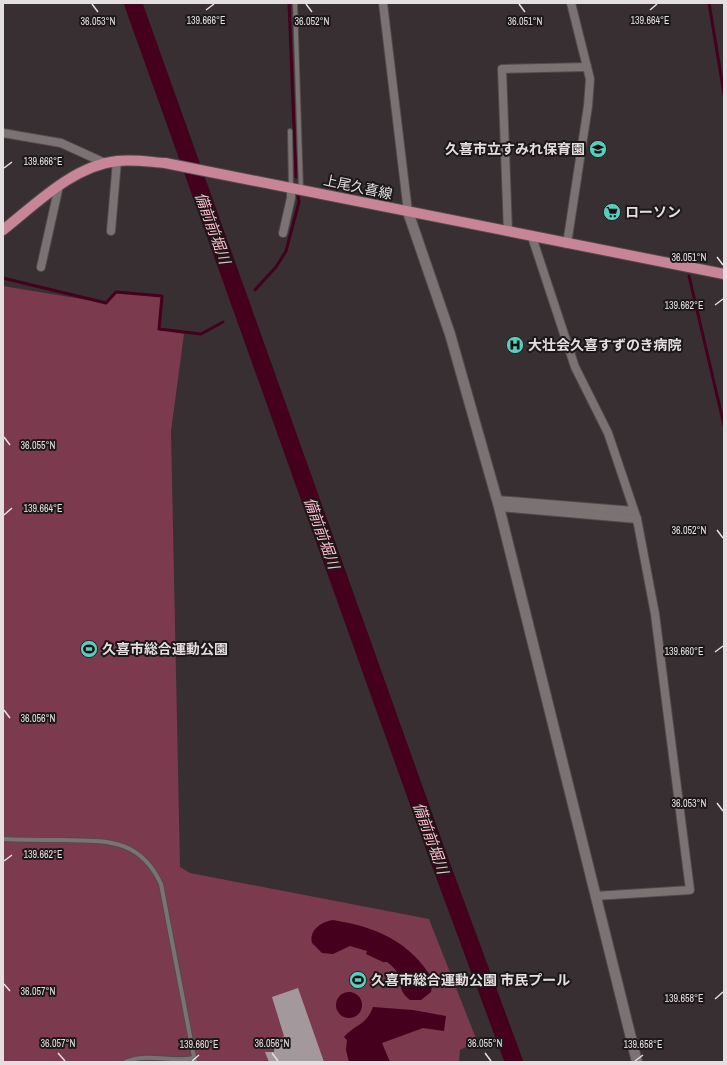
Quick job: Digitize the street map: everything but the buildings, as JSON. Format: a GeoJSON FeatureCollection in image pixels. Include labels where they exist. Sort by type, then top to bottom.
{"type":"FeatureCollection","features":[{"type":"Feature","properties":{"kind":"main road","name":"上尾久喜線"},"geometry":{"type":"LineString","coordinates":[[3,230],[74,176],[105,163],[117,161],[137,161],[206,171],[724,274]]}},
{"type":"Feature","properties":{"kind":"street"},"geometry":{"type":"LineString","coordinates":[[383,3],[408,212],[450,334],[498,503],[637,1062]]}},
{"type":"Feature","properties":{"kind":"street"},"geometry":{"type":"LineString","coordinates":[[567,244],[588,106],[590,79],[571,3]]}},
{"type":"Feature","properties":{"kind":"street"},"geometry":{"type":"LineString","coordinates":[[508,232],[502,69],[588,67]]}},
{"type":"Feature","properties":{"kind":"street"},"geometry":{"type":"LineString","coordinates":[[3,134],[61,143],[105,163]]}},
{"type":"Feature","properties":{"kind":"street"},"geometry":{"type":"LineString","coordinates":[[112,231],[117,161]]}},
{"type":"Feature","properties":{"kind":"street"},"geometry":{"type":"LineString","coordinates":[[41,267],[59,186]]}},
{"type":"Feature","properties":{"kind":"street"},"geometry":{"type":"LineString","coordinates":[[283,233],[291,198],[296,189]]}},
{"type":"Feature","properties":{"kind":"street"},"geometry":{"type":"LineString","coordinates":[[532,237],[575,367],[608,433],[636,515],[655,614],[690,890],[595,896]]}},
{"type":"Feature","properties":{"kind":"street"},"geometry":{"type":"LineString","coordinates":[[498,503],[636,515]]}},
{"type":"Feature","properties":{"kind":"lane"},"geometry":{"type":"LineString","coordinates":[[295,3],[296,189]]}},
{"type":"Feature","properties":{"kind":"lane"},"geometry":{"type":"LineString","coordinates":[[290,131],[296,189]]}},
{"type":"Feature","properties":{"kind":"lane"},"geometry":{"type":"LineString","coordinates":[[3,840],[107,841],[133,850],[155,872],[162,891],[194,1060],[177,1061],[147,1056],[125,1062]]}},
{"type":"Feature","properties":{"kind":"shaded area","name":"久喜市総合運動公園"},"geometry":{"type":"Polygon","coordinates":[[[3,286],[106,303],[116,292],[162,296],[159,329],[184,334],[171,431],[180,867],[190,873],[429,919],[477,1041],[460,1050],[459,1062],[3,1062],[3,286]]]}},
{"type":"Feature","properties":{"kind":"shaded area"},"geometry":{"type":"Polygon","coordinates":[[[333,920],[364,927],[390,938],[403,946],[414,955],[433,980],[431,992],[421,1000],[410,1000],[402,991],[399,977],[393,967],[387,962],[383,962],[366,954],[367,951],[350,946],[333,954],[322,953],[312,943],[312,934],[320,925],[333,920]]]}},
{"type":"Feature","properties":{"kind":"shaded area"},"geometry":{"type":"Polygon","coordinates":[[[349,992],[358,996],[362,1005],[358,1014],[349,1018],[340,1014],[336,1005],[340,996],[349,992]]]}},
{"type":"Feature","properties":{"kind":"shaded area"},"geometry":{"type":"Polygon","coordinates":[[[373,1007],[413,1010],[446,1016],[444,1031],[423,1028],[382,1043],[390,1062],[349,1062],[346,1050],[347,1040],[344,1037],[367,1018],[373,1007]]]}},
{"type":"Feature","properties":{"kind":"waterway","name":"備前前堀川"},"geometry":{"type":"LineString","coordinates":[[133,3],[440,862],[514,1062]]}},
{"type":"Feature","properties":{"kind":"waterway"},"geometry":{"type":"LineString","coordinates":[[289,3],[296,177]]}},
{"type":"Feature","properties":{"kind":"waterway"},"geometry":{"type":"LineString","coordinates":[[709,3],[724,94]]}},
{"type":"Feature","properties":{"kind":"waterway"},"geometry":{"type":"LineString","coordinates":[[255,290],[276,267],[286,251],[299,202],[298,195]]}},
{"type":"Feature","properties":{"kind":"waterway"},"geometry":{"type":"LineString","coordinates":[[689,276],[724,425]]}},
{"type":"Feature","properties":{"kind":"waterway"},"geometry":{"type":"LineString","coordinates":[[3,278],[106,303],[116,292],[162,296],[159,329],[201,334],[223,322]]}},
{"type":"Feature","properties":{"kind":"place","name":"久喜市立すみれ保育園"},"geometry":{"type":"Point","coordinates":[598,149]}},
{"type":"Feature","properties":{"kind":"place","name":"ローソン"},"geometry":{"type":"Point","coordinates":[612,212]}},
{"type":"Feature","properties":{"kind":"place","name":"大壮会久喜すずのき病院"},"geometry":{"type":"Point","coordinates":[515,345]}},
{"type":"Feature","properties":{"kind":"place","name":"久喜市総合運動公園"},"geometry":{"type":"Point","coordinates":[89,649]}},
{"type":"Feature","properties":{"kind":"place","name":"久喜市総合運動公園 市民プール"},"geometry":{"type":"Point","coordinates":[358,980]}}]}
